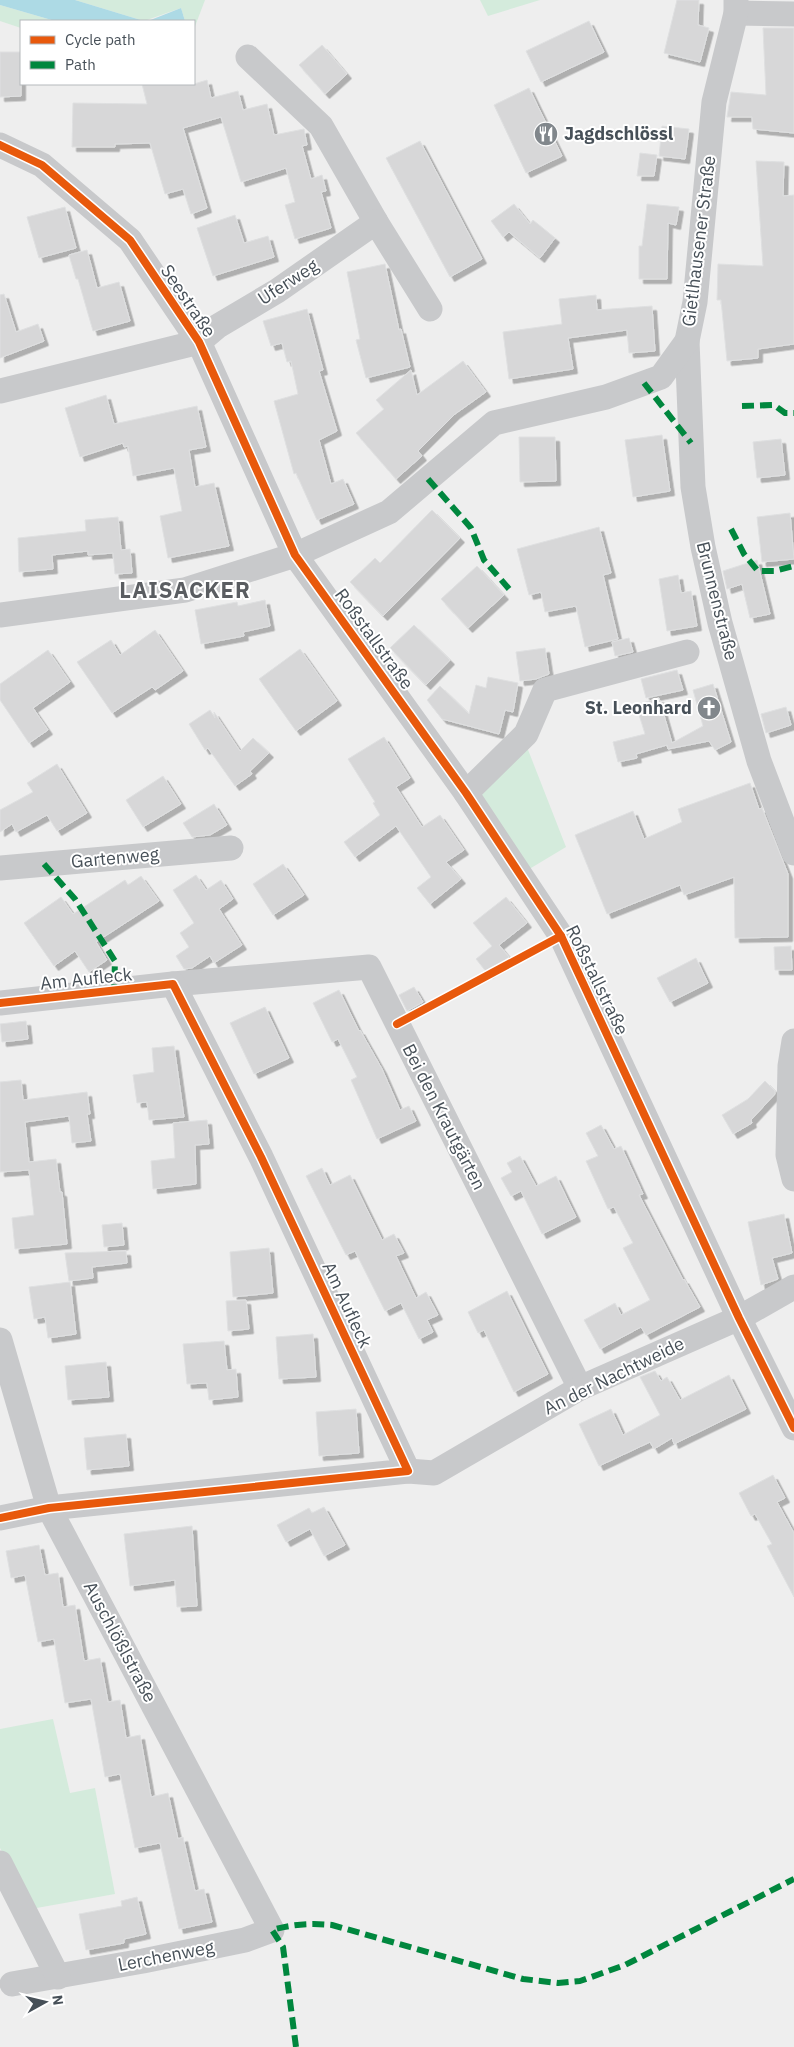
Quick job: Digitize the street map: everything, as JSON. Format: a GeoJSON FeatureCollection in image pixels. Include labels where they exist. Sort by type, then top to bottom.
{"type":"FeatureCollection","features":[{"type":"Feature","properties":{"kind":"street","name":"Gietlhausener Straße"},"geometry":{"type":"LineString","coordinates":[[0,615],[185,590],[295,556],[389,512],[494,423],[606,397],[661,377],[687,341],[695,302],[714,102],[736,6],[794,14]]}},
{"type":"Feature","properties":{"kind":"street"},"geometry":{"type":"LineString","coordinates":[[248,57],[321,126],[376,222],[430,309]]}},
{"type":"Feature","properties":{"kind":"street","name":"Seestraße"},"geometry":{"type":"LineString","coordinates":[[0,145],[42,165],[130,240],[199,342],[295,556]]}},
{"type":"Feature","properties":{"kind":"street","name":"Uferweg"},"geometry":{"type":"LineString","coordinates":[[199,342],[218,326],[277,291],[376,222]]}},
{"type":"Feature","properties":{"kind":"street","name":"Brunnenstraße"},"geometry":{"type":"LineString","coordinates":[[687,341],[693,487],[703,548],[720,623],[760,761],[794,853]]}},
{"type":"Feature","properties":{"kind":"street","name":"Seestraße"},"geometry":{"type":"LineString","coordinates":[[0,391],[199,342]]}},
{"type":"Feature","properties":{"kind":"street","name":"Roßstallstraße"},"geometry":{"type":"LineString","coordinates":[[295,556],[466,793],[561,936],[739,1318],[794,1428]]}},
{"type":"Feature","properties":{"kind":"street"},"geometry":{"type":"LineString","coordinates":[[466,793],[526,734],[545,690],[687,652]]}},
{"type":"Feature","properties":{"kind":"street","name":"Gartenweg"},"geometry":{"type":"LineString","coordinates":[[0,868],[231,848]]}},
{"type":"Feature","properties":{"kind":"street","name":"Bei den Krautgärten"},"geometry":{"type":"LineString","coordinates":[[173,984],[368,967],[580,1388]]}},
{"type":"Feature","properties":{"kind":"street","name":"Am Aufleck"},"geometry":{"type":"LineString","coordinates":[[0,1003],[173,984],[261,1157],[408,1472]]}},
{"type":"Feature","properties":{"kind":"street"},"geometry":{"type":"LineString","coordinates":[[794,1041],[790,1066],[788,1155],[794,1179]]}},
{"type":"Feature","properties":{"kind":"street","name":"An der Nachtweide"},"geometry":{"type":"LineString","coordinates":[[408,1472],[434,1472],[580,1388],[739,1318],[794,1287]]}},
{"type":"Feature","properties":{"kind":"street","name":"Auschlößlstraße"},"geometry":{"type":"LineString","coordinates":[[0,1340],[49,1508],[272,1930]]}},
{"type":"Feature","properties":{"kind":"street"},"geometry":{"type":"LineString","coordinates":[[0,1518],[49,1508],[408,1472]]}},
{"type":"Feature","properties":{"kind":"street"},"geometry":{"type":"LineString","coordinates":[[0,1863],[58,1976]]}},
{"type":"Feature","properties":{"kind":"street","name":"Lerchenweg"},"geometry":{"type":"LineString","coordinates":[[12,1984],[245,1940],[272,1930]]}},
{"type":"Feature","properties":{"kind":"green space"},"geometry":{"type":"Polygon","coordinates":[[[75,0],[205,0],[195,26],[195,20],[185,20],[181,8],[147,20],[141,20],[75,0]]]}},
{"type":"Feature","properties":{"kind":"green space"},"geometry":{"type":"Polygon","coordinates":[[[480,0],[540,0],[488,16],[480,0]]]}},
{"type":"Feature","properties":{"kind":"green space"},"geometry":{"type":"Polygon","coordinates":[[[0,5],[52,20],[20,20],[20,28],[0,21],[0,5]]]}},
{"type":"Feature","properties":{"kind":"green space"},"geometry":{"type":"Polygon","coordinates":[[[525,742],[566,847],[526,871],[474,793],[525,742]]]}},
{"type":"Feature","properties":{"kind":"green space"},"geometry":{"type":"Polygon","coordinates":[[[53,1719],[70,1793],[95,1788],[115,1894],[31,1909],[0,1848],[0,1729],[53,1719]]]}},
{"type":"Feature","properties":{"kind":"water"},"geometry":{"type":"Polygon","coordinates":[[[0,0],[75,0],[141,20],[52,20],[0,5],[0,0]]]}},
{"type":"Feature","properties":{"kind":"water"},"geometry":{"type":"Polygon","coordinates":[[[181,8],[185,20],[151,20],[181,8]]]}},
{"type":"Feature","properties":{"kind":"building"},"geometry":{"type":"Polygon","coordinates":[[[677,0],[699,0],[698,25],[709,28],[700,62],[664,53],[677,0]]]}},
{"type":"Feature","properties":{"kind":"building"},"geometry":{"type":"Polygon","coordinates":[[[589,21],[604,52],[541,82],[526,51],[589,21]]]}},
{"type":"Feature","properties":{"kind":"building"},"geometry":{"type":"Polygon","coordinates":[[[763,28],[794,28],[794,133],[753,129],[752,117],[727,117],[731,92],[766,95],[763,28]]]}},
{"type":"Feature","properties":{"kind":"building"},"geometry":{"type":"Polygon","coordinates":[[[322,45],[347,74],[325,94],[299,65],[322,45]]]}},
{"type":"Feature","properties":{"kind":"building"},"geometry":{"type":"Polygon","coordinates":[[[0,52],[20,52],[21,96],[0,97],[0,52]]]}},
{"type":"Feature","properties":{"kind":"building"},"geometry":{"type":"Polygon","coordinates":[[[207,80],[211,98],[238,91],[243,110],[267,104],[274,135],[304,129],[307,145],[302,146],[311,179],[322,175],[326,191],[321,192],[331,228],[295,239],[285,205],[295,202],[286,168],[241,182],[221,117],[183,128],[207,208],[191,214],[183,189],[165,194],[150,143],[115,144],[115,147],[72,147],[73,103],[147,104],[142,85],[195,84],[207,80]]]}},
{"type":"Feature","properties":{"kind":"building"},"geometry":{"type":"Polygon","coordinates":[[[529,88],[562,156],[526,173],[494,105],[529,88]]]}},
{"type":"Feature","properties":{"kind":"building"},"geometry":{"type":"Polygon","coordinates":[[[662,126],[689,129],[685,159],[659,156],[662,126]]]}},
{"type":"Feature","properties":{"kind":"building"},"geometry":{"type":"Polygon","coordinates":[[[420,141],[482,259],[450,277],[386,158],[420,141]]]}},
{"type":"Feature","properties":{"kind":"building"},"geometry":{"type":"Polygon","coordinates":[[[640,153],[657,155],[654,176],[637,176],[640,153]]]}},
{"type":"Feature","properties":{"kind":"building"},"geometry":{"type":"Polygon","coordinates":[[[756,161],[784,162],[783,196],[794,195],[794,344],[758,349],[758,358],[727,361],[721,300],[717,300],[718,264],[763,266],[756,161]]]}},
{"type":"Feature","properties":{"kind":"building"},"geometry":{"type":"Polygon","coordinates":[[[514,204],[530,224],[533,220],[555,238],[540,258],[509,232],[503,237],[491,221],[514,204]]]}},
{"type":"Feature","properties":{"kind":"building"},"geometry":{"type":"Polygon","coordinates":[[[647,204],[679,207],[676,225],[668,223],[667,279],[639,279],[639,246],[642,246],[647,204]]]}},
{"type":"Feature","properties":{"kind":"building"},"geometry":{"type":"Polygon","coordinates":[[[65,207],[76,248],[39,258],[27,217],[65,207]]]}},
{"type":"Feature","properties":{"kind":"building"},"geometry":{"type":"Polygon","coordinates":[[[235,215],[244,243],[268,236],[274,257],[213,276],[197,228],[235,215]]]}},
{"type":"Feature","properties":{"kind":"building"},"geometry":{"type":"Polygon","coordinates":[[[87,250],[97,288],[119,282],[130,321],[93,331],[69,255],[87,250]]]}},
{"type":"Feature","properties":{"kind":"building"},"geometry":{"type":"Polygon","coordinates":[[[385,264],[399,330],[401,329],[410,367],[366,378],[356,340],[360,339],[347,272],[385,264]]]}},
{"type":"Feature","properties":{"kind":"building"},"geometry":{"type":"Polygon","coordinates":[[[4,294],[16,332],[38,324],[44,341],[0,358],[0,295],[4,294]]]}},
{"type":"Feature","properties":{"kind":"building"},"geometry":{"type":"Polygon","coordinates":[[[596,295],[597,310],[652,306],[655,351],[629,353],[627,330],[568,338],[573,369],[509,379],[503,332],[562,324],[559,299],[596,295]]]}},
{"type":"Feature","properties":{"kind":"building"},"geometry":{"type":"Polygon","coordinates":[[[307,309],[323,370],[319,371],[337,431],[319,440],[331,484],[343,479],[354,504],[317,520],[296,473],[294,474],[274,401],[298,394],[291,361],[287,362],[282,343],[271,346],[263,321],[307,309]]]}},
{"type":"Feature","properties":{"kind":"building"},"geometry":{"type":"Polygon","coordinates":[[[463,361],[486,392],[455,414],[418,451],[422,456],[396,479],[356,433],[384,409],[376,400],[411,370],[417,395],[463,361]]]}},
{"type":"Feature","properties":{"kind":"building"},"geometry":{"type":"Polygon","coordinates":[[[106,395],[114,424],[197,406],[206,447],[189,450],[195,487],[214,483],[229,546],[168,558],[160,516],[182,511],[174,468],[133,476],[128,446],[124,447],[123,443],[80,457],[65,408],[106,395]]]}},
{"type":"Feature","properties":{"kind":"building"},"geometry":{"type":"Polygon","coordinates":[[[662,435],[670,491],[633,497],[625,440],[662,435]]]}},
{"type":"Feature","properties":{"kind":"building"},"geometry":{"type":"Polygon","coordinates":[[[519,437],[555,437],[556,481],[520,482],[519,437]]]}},
{"type":"Feature","properties":{"kind":"building"},"geometry":{"type":"Polygon","coordinates":[[[781,439],[785,475],[757,478],[753,442],[781,439]]]}},
{"type":"Feature","properties":{"kind":"building"},"geometry":{"type":"Polygon","coordinates":[[[432,510],[460,538],[383,616],[350,582],[375,558],[380,563],[432,510]]]}},
{"type":"Feature","properties":{"kind":"building"},"geometry":{"type":"Polygon","coordinates":[[[790,513],[794,559],[762,562],[757,517],[790,513]]]}},
{"type":"Feature","properties":{"kind":"building"},"geometry":{"type":"Polygon","coordinates":[[[118,517],[121,550],[130,549],[132,573],[115,574],[113,553],[88,555],[88,551],[52,555],[53,569],[19,572],[18,538],[86,531],[85,520],[118,517]]]}},
{"type":"Feature","properties":{"kind":"building"},"geometry":{"type":"Polygon","coordinates":[[[599,527],[611,573],[603,575],[618,639],[585,647],[576,606],[545,612],[541,592],[529,595],[517,549],[599,527]]]}},
{"type":"Feature","properties":{"kind":"building"},"geometry":{"type":"Polygon","coordinates":[[[757,560],[770,614],[750,618],[742,584],[727,589],[723,571],[757,560]]]}},
{"type":"Feature","properties":{"kind":"building"},"geometry":{"type":"Polygon","coordinates":[[[477,566],[504,595],[468,628],[441,599],[477,566]]]}},
{"type":"Feature","properties":{"kind":"building"},"geometry":{"type":"Polygon","coordinates":[[[678,575],[681,593],[691,591],[697,626],[667,631],[659,579],[678,575]]]}},
{"type":"Feature","properties":{"kind":"building"},"geometry":{"type":"Polygon","coordinates":[[[265,600],[270,626],[243,632],[244,636],[201,644],[195,610],[237,602],[238,606],[265,600]]]}},
{"type":"Feature","properties":{"kind":"building"},"geometry":{"type":"Polygon","coordinates":[[[414,625],[450,660],[426,685],[390,648],[414,625]]]}},
{"type":"Feature","properties":{"kind":"building"},"geometry":{"type":"Polygon","coordinates":[[[155,630],[183,671],[155,690],[152,687],[112,713],[77,662],[111,640],[120,655],[155,630]]]}},
{"type":"Feature","properties":{"kind":"building"},"geometry":{"type":"Polygon","coordinates":[[[629,638],[633,652],[615,656],[612,642],[629,638]]]}},
{"type":"Feature","properties":{"kind":"building"},"geometry":{"type":"Polygon","coordinates":[[[545,648],[549,674],[536,679],[520,681],[516,652],[545,648]]]}},
{"type":"Feature","properties":{"kind":"building"},"geometry":{"type":"Polygon","coordinates":[[[300,649],[337,701],[296,731],[259,679],[300,649]]]}},
{"type":"Feature","properties":{"kind":"building"},"geometry":{"type":"Polygon","coordinates":[[[48,650],[70,682],[33,708],[48,730],[29,743],[0,700],[0,684],[48,650]]]}},
{"type":"Feature","properties":{"kind":"building"},"geometry":{"type":"Polygon","coordinates":[[[677,670],[683,690],[646,698],[641,679],[677,670]]]}},
{"type":"Feature","properties":{"kind":"building"},"geometry":{"type":"Polygon","coordinates":[[[488,677],[518,683],[513,712],[505,710],[499,734],[442,719],[427,700],[440,686],[469,714],[476,685],[486,688],[488,677]]]}},
{"type":"Feature","properties":{"kind":"building"},"geometry":{"type":"Polygon","coordinates":[[[713,684],[731,742],[715,750],[709,741],[668,749],[667,745],[636,754],[637,758],[618,762],[613,742],[645,734],[636,705],[659,698],[672,743],[703,726],[693,690],[713,684]]]}},
{"type":"Feature","properties":{"kind":"building"},"geometry":{"type":"Polygon","coordinates":[[[786,707],[791,725],[766,733],[761,714],[786,707]]]}},
{"type":"Feature","properties":{"kind":"building"},"geometry":{"type":"Polygon","coordinates":[[[210,710],[215,718],[214,712],[240,751],[253,738],[269,753],[250,771],[252,774],[235,786],[208,748],[205,750],[189,724],[210,710]]]}},
{"type":"Feature","properties":{"kind":"building"},"geometry":{"type":"Polygon","coordinates":[[[384,737],[410,778],[396,787],[422,827],[440,815],[464,850],[446,862],[461,879],[430,904],[417,888],[431,877],[396,826],[355,857],[344,842],[380,815],[373,803],[375,802],[348,759],[384,737]]]}},
{"type":"Feature","properties":{"kind":"building"},"geometry":{"type":"Polygon","coordinates":[[[57,764],[87,813],[57,831],[47,815],[16,832],[12,824],[0,832],[0,810],[33,792],[27,783],[57,764]]]}},
{"type":"Feature","properties":{"kind":"building"},"geometry":{"type":"Polygon","coordinates":[[[163,776],[181,804],[143,827],[126,800],[163,776]]]}},
{"type":"Feature","properties":{"kind":"building"},"geometry":{"type":"Polygon","coordinates":[[[750,783],[759,809],[762,808],[788,874],[788,937],[735,938],[734,877],[684,895],[680,885],[607,914],[575,835],[633,811],[644,839],[682,822],[678,809],[750,783]]]}},
{"type":"Feature","properties":{"kind":"building"},"geometry":{"type":"Polygon","coordinates":[[[214,804],[227,825],[210,835],[192,837],[183,823],[214,804]]]}},
{"type":"Feature","properties":{"kind":"building"},"geometry":{"type":"Polygon","coordinates":[[[283,864],[304,895],[273,915],[253,884],[283,864]]]}},
{"type":"Feature","properties":{"kind":"building"},"geometry":{"type":"Polygon","coordinates":[[[196,875],[206,890],[221,880],[233,899],[219,909],[242,945],[214,963],[210,956],[192,968],[184,969],[176,956],[189,947],[180,933],[194,923],[173,890],[196,875]]]}},
{"type":"Feature","properties":{"kind":"building"},"geometry":{"type":"Polygon","coordinates":[[[141,876],[159,901],[96,942],[107,960],[89,972],[75,951],[54,966],[24,923],[61,897],[73,914],[125,880],[128,885],[141,876]]]}},
{"type":"Feature","properties":{"kind":"building"},"geometry":{"type":"Polygon","coordinates":[[[506,897],[527,923],[499,945],[509,957],[488,974],[476,959],[492,946],[473,923],[506,897]]]}},
{"type":"Feature","properties":{"kind":"building"},"geometry":{"type":"Polygon","coordinates":[[[791,946],[792,970],[775,970],[774,947],[791,946]]]}},
{"type":"Feature","properties":{"kind":"building"},"geometry":{"type":"Polygon","coordinates":[[[696,958],[708,983],[670,1002],[657,978],[696,958]]]}},
{"type":"Feature","properties":{"kind":"building"},"geometry":{"type":"Polygon","coordinates":[[[414,987],[423,1002],[407,1011],[399,995],[414,987]]]}},
{"type":"Feature","properties":{"kind":"building"},"geometry":{"type":"Polygon","coordinates":[[[339,990],[359,1031],[382,1069],[400,1110],[409,1106],[416,1121],[377,1139],[351,1080],[357,1077],[338,1039],[332,1042],[313,1003],[339,990]]]}},
{"type":"Feature","properties":{"kind":"building"},"geometry":{"type":"Polygon","coordinates":[[[265,1007],[289,1058],[254,1074],[230,1023],[265,1007]]]}},
{"type":"Feature","properties":{"kind":"building"},"geometry":{"type":"Polygon","coordinates":[[[26,1021],[28,1039],[2,1042],[0,1024],[26,1021]]]}},
{"type":"Feature","properties":{"kind":"building"},"geometry":{"type":"Polygon","coordinates":[[[174,1046],[184,1117],[149,1120],[147,1102],[137,1103],[133,1075],[154,1072],[152,1048],[174,1046]]]}},
{"type":"Feature","properties":{"kind":"building"},"geometry":{"type":"Polygon","coordinates":[[[21,1080],[23,1100],[87,1092],[90,1114],[87,1114],[91,1141],[72,1143],[69,1116],[25,1122],[29,1162],[56,1159],[60,1192],[62,1192],[67,1244],[15,1249],[12,1218],[34,1215],[29,1170],[0,1172],[0,1082],[21,1080]]]}},
{"type":"Feature","properties":{"kind":"building"},"geometry":{"type":"Polygon","coordinates":[[[765,1081],[775,1091],[775,1094],[751,1120],[752,1123],[733,1134],[722,1115],[748,1099],[765,1081]]]}},
{"type":"Feature","properties":{"kind":"building"},"geometry":{"type":"Polygon","coordinates":[[[207,1120],[209,1144],[195,1145],[196,1184],[153,1189],[151,1161],[175,1158],[173,1123],[207,1120]]]}},
{"type":"Feature","properties":{"kind":"building"},"geometry":{"type":"Polygon","coordinates":[[[601,1125],[614,1149],[621,1146],[643,1194],[639,1195],[683,1280],[700,1307],[646,1335],[641,1327],[600,1349],[584,1320],[615,1303],[621,1315],[650,1300],[623,1248],[633,1243],[614,1207],[608,1209],[586,1161],[598,1156],[586,1133],[601,1125]]]}},
{"type":"Feature","properties":{"kind":"building"},"geometry":{"type":"Polygon","coordinates":[[[520,1156],[536,1186],[556,1176],[576,1217],[542,1234],[521,1191],[511,1196],[501,1178],[512,1172],[507,1163],[520,1156]]]}},
{"type":"Feature","properties":{"kind":"building"},"geometry":{"type":"Polygon","coordinates":[[[322,1168],[330,1185],[350,1175],[382,1240],[394,1234],[404,1253],[396,1256],[416,1298],[426,1292],[438,1315],[427,1320],[433,1332],[419,1339],[401,1303],[385,1311],[355,1251],[346,1255],[306,1176],[322,1168]]]}},
{"type":"Feature","properties":{"kind":"building"},"geometry":{"type":"Polygon","coordinates":[[[784,1214],[792,1253],[772,1258],[778,1279],[761,1285],[748,1222],[784,1214]]]}},
{"type":"Feature","properties":{"kind":"building"},"geometry":{"type":"Polygon","coordinates":[[[122,1223],[124,1245],[104,1247],[102,1225],[122,1223]]]}},
{"type":"Feature","properties":{"kind":"building"},"geometry":{"type":"Polygon","coordinates":[[[269,1248],[273,1293],[233,1297],[230,1252],[269,1248]]]}},
{"type":"Feature","properties":{"kind":"building"},"geometry":{"type":"Polygon","coordinates":[[[126,1251],[127,1263],[92,1267],[93,1278],[69,1281],[65,1253],[126,1251]]]}},
{"type":"Feature","properties":{"kind":"building"},"geometry":{"type":"Polygon","coordinates":[[[70,1282],[76,1334],[48,1338],[45,1317],[34,1319],[29,1287],[70,1282]]]}},
{"type":"Feature","properties":{"kind":"building"},"geometry":{"type":"Polygon","coordinates":[[[507,1291],[548,1374],[514,1392],[484,1330],[478,1333],[468,1312],[507,1291]]]}},
{"type":"Feature","properties":{"kind":"building"},"geometry":{"type":"Polygon","coordinates":[[[246,1300],[249,1329],[228,1331],[226,1301],[246,1300]]]}},
{"type":"Feature","properties":{"kind":"building"},"geometry":{"type":"Polygon","coordinates":[[[313,1334],[316,1377],[279,1379],[276,1337],[313,1334]]]}},
{"type":"Feature","properties":{"kind":"building"},"geometry":{"type":"Polygon","coordinates":[[[224,1341],[227,1370],[236,1369],[238,1397],[209,1400],[207,1383],[187,1384],[183,1344],[224,1341]]]}},
{"type":"Feature","properties":{"kind":"building"},"geometry":{"type":"Polygon","coordinates":[[[106,1362],[109,1397],[68,1400],[65,1366],[106,1362]]]}},
{"type":"Feature","properties":{"kind":"building"},"geometry":{"type":"Polygon","coordinates":[[[655,1371],[661,1381],[667,1377],[680,1400],[729,1375],[746,1409],[674,1444],[672,1438],[654,1449],[650,1442],[599,1466],[579,1424],[611,1409],[623,1435],[660,1415],[640,1377],[655,1371]]]}},
{"type":"Feature","properties":{"kind":"building"},"geometry":{"type":"Polygon","coordinates":[[[356,1409],[359,1453],[319,1456],[316,1412],[356,1409]]]}},
{"type":"Feature","properties":{"kind":"building"},"geometry":{"type":"Polygon","coordinates":[[[126,1434],[129,1466],[87,1470],[84,1438],[126,1434]]]}},
{"type":"Feature","properties":{"kind":"building"},"geometry":{"type":"Polygon","coordinates":[[[773,1475],[785,1498],[777,1502],[794,1533],[794,1597],[767,1546],[772,1544],[755,1514],[751,1516],[739,1493],[773,1475]]]}},
{"type":"Feature","properties":{"kind":"building"},"geometry":{"type":"Polygon","coordinates":[[[324,1507],[345,1545],[324,1556],[310,1529],[286,1542],[277,1525],[309,1508],[312,1513],[324,1507]]]}},
{"type":"Feature","properties":{"kind":"building"},"geometry":{"type":"Polygon","coordinates":[[[192,1526],[197,1606],[177,1607],[175,1580],[130,1586],[124,1534],[192,1526]]]}},
{"type":"Feature","properties":{"kind":"building"},"geometry":{"type":"Polygon","coordinates":[[[39,1545],[45,1575],[58,1573],[63,1607],[75,1605],[84,1661],[100,1658],[108,1702],[120,1700],[126,1738],[140,1735],[151,1797],[168,1793],[178,1839],[183,1837],[195,1891],[204,1889],[212,1922],[179,1929],[160,1843],[135,1848],[120,1774],[105,1777],[91,1699],[65,1703],[54,1639],[38,1642],[25,1575],[11,1578],[6,1551],[39,1545]]]}},
{"type":"Feature","properties":{"kind":"building"},"geometry":{"type":"Polygon","coordinates":[[[137,1897],[146,1934],[124,1939],[124,1943],[86,1950],[79,1914],[122,1906],[121,1901],[137,1897]]]}},
{"type":"Feature","properties":{"kind":"marked path"},"geometry":{"type":"LineString","coordinates":[[644,383],[691,443]]}},
{"type":"Feature","properties":{"kind":"marked path"},"geometry":{"type":"LineString","coordinates":[[742,406],[774,405],[785,413],[794,413]]}},
{"type":"Feature","properties":{"kind":"marked path"},"geometry":{"type":"LineString","coordinates":[[428,479],[471,528],[484,560],[510,590]]}},
{"type":"Feature","properties":{"kind":"marked path"},"geometry":{"type":"LineString","coordinates":[[731,529],[744,554],[758,571],[774,571],[794,566]]}},
{"type":"Feature","properties":{"kind":"marked path"},"geometry":{"type":"LineString","coordinates":[[44,864],[75,899],[115,961],[114,991]]}},
{"type":"Feature","properties":{"kind":"marked path"},"geometry":{"type":"LineString","coordinates":[[296,2047],[283,1947],[272,1930],[287,1926],[332,1925],[523,1979],[558,1983],[580,1981],[625,1965],[794,1879]]}},
{"type":"Feature","properties":{"kind":"cycle path"},"geometry":{"type":"LineString","coordinates":[[0,145],[42,165],[130,240],[199,342],[295,555],[466,793],[561,936],[739,1318],[794,1428]]}},
{"type":"Feature","properties":{"kind":"cycle path"},"geometry":{"type":"LineString","coordinates":[[397,1024],[561,936]]}},
{"type":"Feature","properties":{"kind":"cycle path"},"geometry":{"type":"LineString","coordinates":[[0,1003],[173,984],[261,1157],[408,1471],[49,1508],[0,1518]]}},
{"type":"Feature","properties":{"kind":"place","name":"Jagdschlössl"},"geometry":{"type":"Point","coordinates":[546,134]}},
{"type":"Feature","properties":{"kind":"place","name":"St. Leonhard"},"geometry":{"type":"Point","coordinates":[709,708]}},
{"type":"Feature","properties":{"kind":"district","name":"LAISACKER"},"geometry":{"type":"Point","coordinates":[185,590]}}]}
